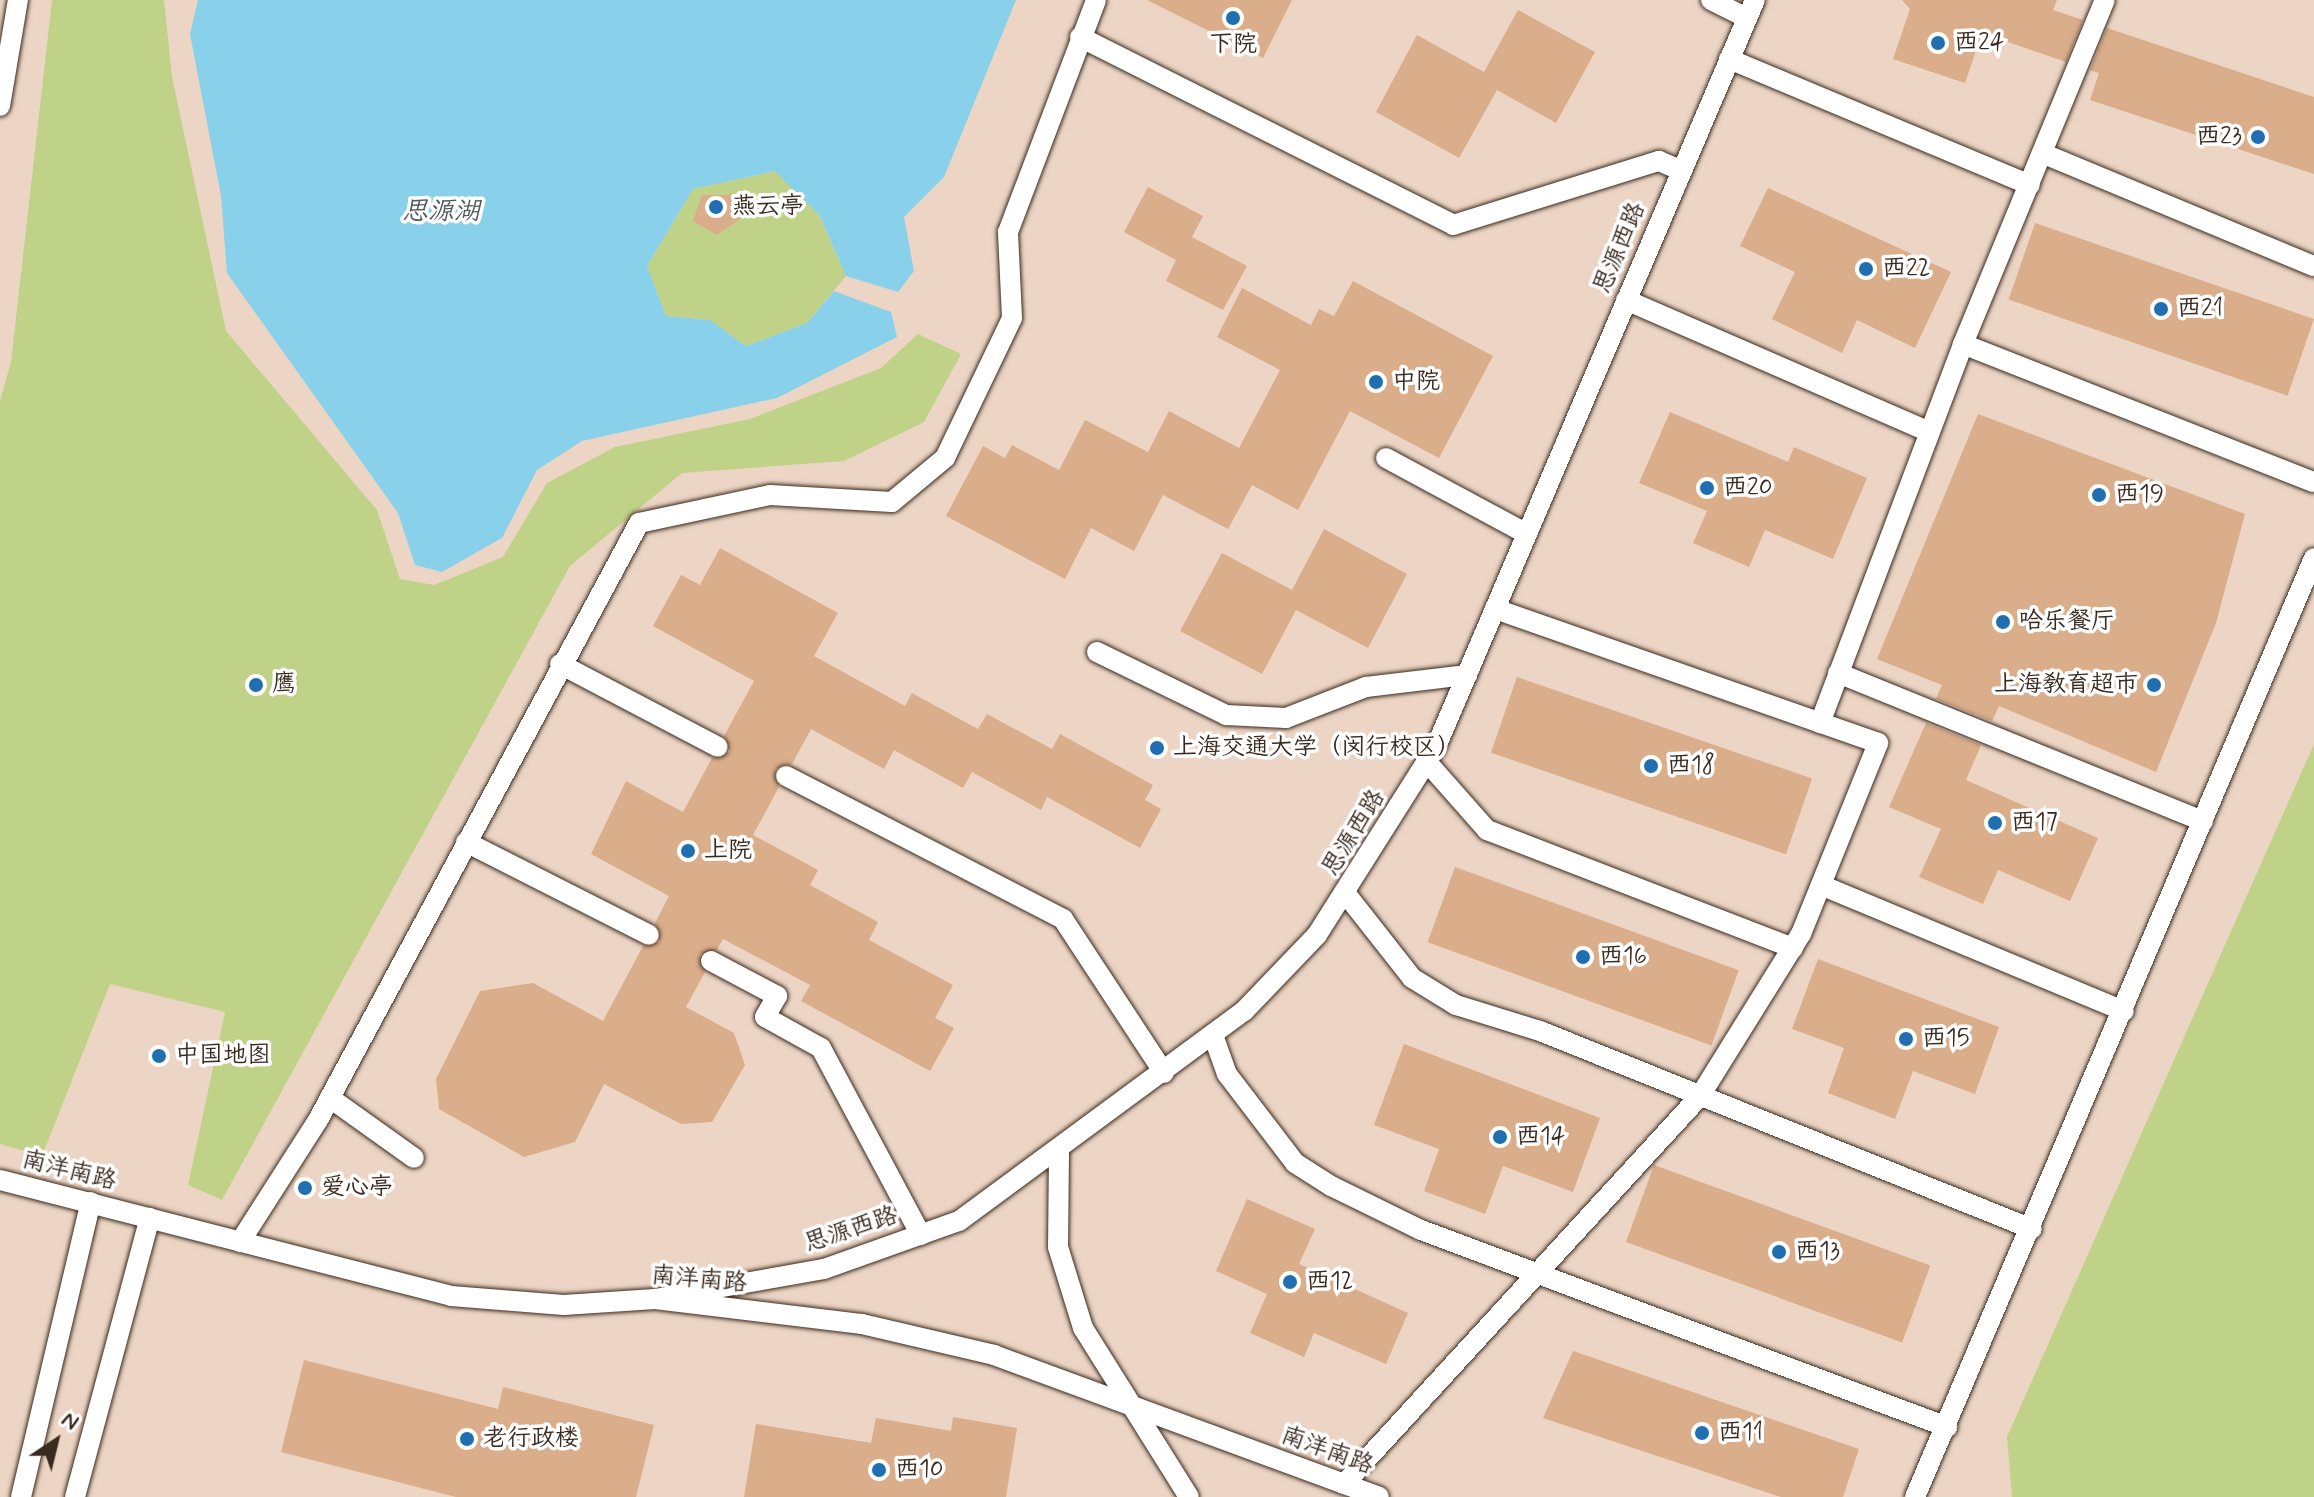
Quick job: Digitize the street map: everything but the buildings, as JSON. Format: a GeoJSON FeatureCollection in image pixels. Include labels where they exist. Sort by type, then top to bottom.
{"type":"FeatureCollection","features":[{"type":"Feature","properties":{"kind":"lane"},"geometry":{"type":"LineString","coordinates":[[0,106],[18,0]]}},
{"type":"Feature","properties":{"kind":"lane"},"geometry":{"type":"LineString","coordinates":[[240,1242],[330,1098],[560,664],[639,523],[770,495],[892,502],[945,458],[1012,318],[1008,232],[1096,0]]}},
{"type":"Feature","properties":{"kind":"lane"},"geometry":{"type":"LineString","coordinates":[[1711,0],[1751,9]]}},
{"type":"Feature","properties":{"kind":"lane"},"geometry":{"type":"LineString","coordinates":[[1820,723],[1963,344],[2105,0]]}},
{"type":"Feature","properties":{"kind":"lane","name":"思源西路"},"geometry":{"type":"LineString","coordinates":[[655,1299],[824,1269],[959,1221],[1059,1153],[1213,1035],[1317,935],[1346,894],[1427,762],[1751,9]]}},
{"type":"Feature","properties":{"kind":"lane"},"geometry":{"type":"LineString","coordinates":[[1080,37],[1453,225],[1659,161],[1682,171]]}},
{"type":"Feature","properties":{"kind":"lane"},"geometry":{"type":"LineString","coordinates":[[1729,59],[2030,185]]}},
{"type":"Feature","properties":{"kind":"lane"},"geometry":{"type":"LineString","coordinates":[[2042,153],[2314,266]]}},
{"type":"Feature","properties":{"kind":"lane"},"geometry":{"type":"LineString","coordinates":[[1626,300],[1929,432]]}},
{"type":"Feature","properties":{"kind":"lane"},"geometry":{"type":"LineString","coordinates":[[1963,344],[2314,482]]}},
{"type":"Feature","properties":{"kind":"lane"},"geometry":{"type":"LineString","coordinates":[[1386,458],[1527,534]]}},
{"type":"Feature","properties":{"kind":"lane"},"geometry":{"type":"LineString","coordinates":[[1915,1497],[2032,1229],[2314,558]]}},
{"type":"Feature","properties":{"kind":"lane"},"geometry":{"type":"LineString","coordinates":[[1344,1484],[1535,1271],[1700,1096],[1793,948],[1878,743],[1495,609]]}},
{"type":"Feature","properties":{"kind":"lane"},"geometry":{"type":"LineString","coordinates":[[1097,652],[1241,716],[1286,718],[1366,687],[1467,675]]}},
{"type":"Feature","properties":{"kind":"lane"},"geometry":{"type":"LineString","coordinates":[[560,664],[718,747]]}},
{"type":"Feature","properties":{"kind":"lane"},"geometry":{"type":"LineString","coordinates":[[1838,673],[2203,821]]}},
{"type":"Feature","properties":{"kind":"lane"},"geometry":{"type":"LineString","coordinates":[[1427,762],[1487,830],[1793,948]]}},
{"type":"Feature","properties":{"kind":"lane"},"geometry":{"type":"LineString","coordinates":[[786,776],[1063,919],[1164,1073]]}},
{"type":"Feature","properties":{"kind":"lane"},"geometry":{"type":"LineString","coordinates":[[466,842],[649,935]]}},
{"type":"Feature","properties":{"kind":"lane"},"geometry":{"type":"LineString","coordinates":[[1821,885],[2124,1011]]}},
{"type":"Feature","properties":{"kind":"lane"},"geometry":{"type":"LineString","coordinates":[[1346,894],[1412,978],[1456,1005],[1700,1096],[2032,1229]]}},
{"type":"Feature","properties":{"kind":"lane"},"geometry":{"type":"LineString","coordinates":[[711,961],[777,996],[765,1017],[821,1048],[921,1235]]}},
{"type":"Feature","properties":{"kind":"lane"},"geometry":{"type":"LineString","coordinates":[[1213,1035],[1227,1074],[1295,1163],[1421,1230],[1947,1427]]}},
{"type":"Feature","properties":{"kind":"lane"},"geometry":{"type":"LineString","coordinates":[[330,1098],[414,1158]]}},
{"type":"Feature","properties":{"kind":"lane"},"geometry":{"type":"LineString","coordinates":[[1059,1153],[1058,1247],[1083,1328],[1189,1497]]}},
{"type":"Feature","properties":{"kind":"lane","name":"南洋南路"},"geometry":{"type":"LineString","coordinates":[[0,1180],[451,1296],[564,1305],[655,1299],[877,1327],[994,1355],[1379,1497]]}},
{"type":"Feature","properties":{"kind":"lane"},"geometry":{"type":"LineString","coordinates":[[21,1497],[91,1202]]}},
{"type":"Feature","properties":{"kind":"lane"},"geometry":{"type":"LineString","coordinates":[[75,1497],[150,1218]]}},
{"type":"Feature","properties":{"kind":"shaded area","name":"上海交通大学（闵行校区）"},"geometry":{"type":"Polygon","coordinates":[[[0,0],[2314,0],[2314,1497],[0,1497],[0,0]]]}},
{"type":"Feature","properties":{"kind":"green space"},"geometry":{"type":"Polygon","coordinates":[[[52,0],[164,0],[172,77],[226,331],[377,510],[400,579],[434,585],[503,557],[547,483],[615,447],[750,419],[881,368],[918,334],[961,354],[924,422],[844,461],[682,473],[570,566],[222,1200],[188,1185],[225,1012],[110,984],[42,1156],[0,1144],[0,401],[11,362],[52,0]]]}},
{"type":"Feature","properties":{"kind":"green space"},"geometry":{"type":"Polygon","coordinates":[[[776,171],[820,216],[846,276],[807,323],[746,346],[710,320],[666,316],[647,266],[693,189],[776,171]]]}},
{"type":"Feature","properties":{"kind":"green space"},"geometry":{"type":"Polygon","coordinates":[[[2314,744],[2314,1497],[2012,1497],[2007,1437],[2314,744]]]}},
{"type":"Feature","properties":{"kind":"water","name":"思源湖"},"geometry":{"type":"Polygon","coordinates":[[[198,0],[1016,0],[944,177],[904,217],[914,271],[898,292],[846,276],[820,216],[775,171],[693,189],[647,266],[666,316],[710,320],[746,346],[807,323],[834,291],[891,312],[897,337],[777,398],[582,441],[537,470],[502,538],[442,572],[415,565],[398,513],[227,273],[221,196],[190,34],[198,0]]]}},
{"type":"Feature","properties":{"kind":"place","name":"下院"},"geometry":{"type":"Point","coordinates":[1233,18]}},
{"type":"Feature","properties":{"kind":"place","name":"西24"},"geometry":{"type":"Point","coordinates":[1938,43]}},
{"type":"Feature","properties":{"kind":"place","name":"西23"},"geometry":{"type":"Point","coordinates":[2258,137]}},
{"type":"Feature","properties":{"kind":"place","name":"燕云亭"},"geometry":{"type":"Point","coordinates":[716,207]}},
{"type":"Feature","properties":{"kind":"place","name":"西22"},"geometry":{"type":"Point","coordinates":[1866,269]}},
{"type":"Feature","properties":{"kind":"place","name":"西21"},"geometry":{"type":"Point","coordinates":[2161,309]}},
{"type":"Feature","properties":{"kind":"place","name":"中院"},"geometry":{"type":"Point","coordinates":[1376,382]}},
{"type":"Feature","properties":{"kind":"place","name":"西20"},"geometry":{"type":"Point","coordinates":[1707,488]}},
{"type":"Feature","properties":{"kind":"place","name":"西19"},"geometry":{"type":"Point","coordinates":[2099,495]}},
{"type":"Feature","properties":{"kind":"place","name":"哈乐餐厅"},"geometry":{"type":"Point","coordinates":[2003,622]}},
{"type":"Feature","properties":{"kind":"place","name":"鹰"},"geometry":{"type":"Point","coordinates":[256,685]}},
{"type":"Feature","properties":{"kind":"place","name":"上海教育超市"},"geometry":{"type":"Point","coordinates":[2154,685]}},
{"type":"Feature","properties":{"kind":"place","name":"上海交通大学（闵行校区）"},"geometry":{"type":"Point","coordinates":[1157,748]}},
{"type":"Feature","properties":{"kind":"place","name":"西18"},"geometry":{"type":"Point","coordinates":[1651,766]}},
{"type":"Feature","properties":{"kind":"place","name":"西17"},"geometry":{"type":"Point","coordinates":[1995,823]}},
{"type":"Feature","properties":{"kind":"place","name":"上院"},"geometry":{"type":"Point","coordinates":[688,851]}},
{"type":"Feature","properties":{"kind":"place","name":"西16"},"geometry":{"type":"Point","coordinates":[1583,957]}},
{"type":"Feature","properties":{"kind":"place","name":"西15"},"geometry":{"type":"Point","coordinates":[1906,1039]}},
{"type":"Feature","properties":{"kind":"place","name":"中国地图"},"geometry":{"type":"Point","coordinates":[159,1056]}},
{"type":"Feature","properties":{"kind":"place","name":"西14"},"geometry":{"type":"Point","coordinates":[1500,1137]}},
{"type":"Feature","properties":{"kind":"place","name":"爱心亭"},"geometry":{"type":"Point","coordinates":[305,1188]}},
{"type":"Feature","properties":{"kind":"place","name":"西13"},"geometry":{"type":"Point","coordinates":[1779,1252]}},
{"type":"Feature","properties":{"kind":"place","name":"西12"},"geometry":{"type":"Point","coordinates":[1290,1282]}},
{"type":"Feature","properties":{"kind":"place","name":"西11"},"geometry":{"type":"Point","coordinates":[1702,1433]}},
{"type":"Feature","properties":{"kind":"place","name":"老行政楼"},"geometry":{"type":"Point","coordinates":[467,1439]}},
{"type":"Feature","properties":{"kind":"place","name":"西10"},"geometry":{"type":"Point","coordinates":[879,1470]}}]}
